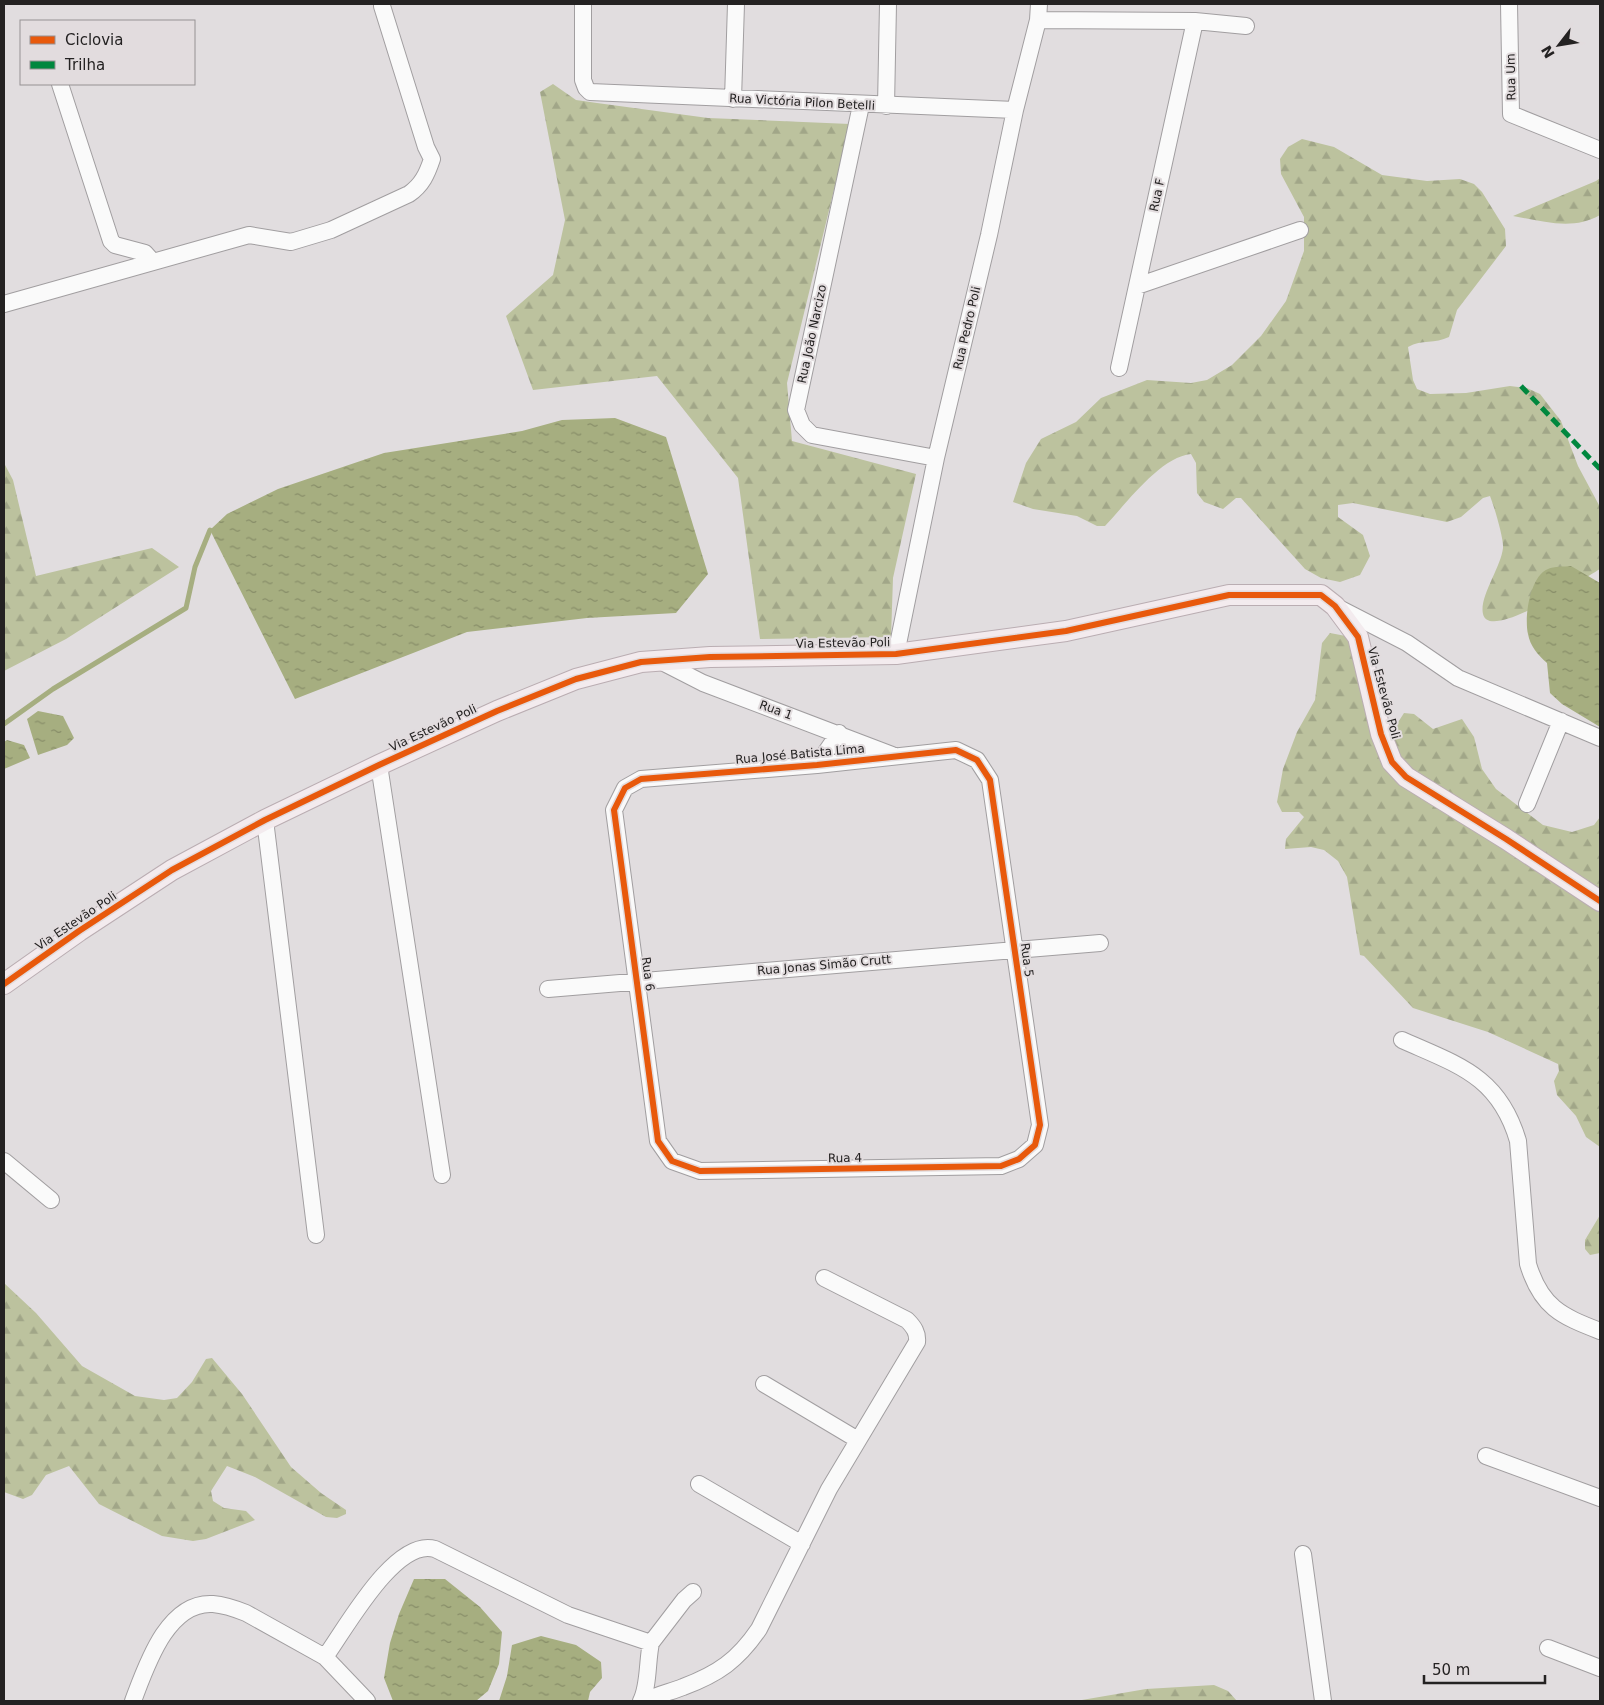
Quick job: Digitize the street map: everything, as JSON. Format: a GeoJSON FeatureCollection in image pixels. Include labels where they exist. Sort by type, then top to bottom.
{"type":"FeatureCollection","features":[{"type":"Feature","properties":{"kind":"main road","name":"Via Estevão Poli"},"geometry":{"type":"LineString","coordinates":[[4,984],[79,931],[172,870],[265,820],[497,711],[576,679],[641,662],[710,657],[896,654],[1066,631],[1229,595],[1320,595],[1335,606],[1358,637],[1381,734],[1392,762],[1406,777],[1506,839],[1600,901]]}},
{"type":"Feature","properties":{"kind":"street","name":"Rua Victória Pilon Betelli"},"geometry":{"type":"LineString","coordinates":[[584,4],[582,80],[590,92],[861,105],[1015,110]]}},
{"type":"Feature","properties":{"kind":"street"},"geometry":{"type":"LineString","coordinates":[[733,99],[736,4]]}},
{"type":"Feature","properties":{"kind":"street"},"geometry":{"type":"LineString","coordinates":[[886,106],[888,4]]}},
{"type":"Feature","properties":{"kind":"street","name":"Rua Um"},"geometry":{"type":"LineString","coordinates":[[1509,4],[1511,114],[1600,150]]}},
{"type":"Feature","properties":{"kind":"street"},"geometry":{"type":"LineString","coordinates":[[4,304],[249,235],[291,242],[331,230],[409,194],[419,187],[427,173],[432,158],[426,146],[382,6]]}},
{"type":"Feature","properties":{"kind":"street"},"geometry":{"type":"LineString","coordinates":[[1038,12],[1195,21],[1246,26]]}},
{"type":"Feature","properties":{"kind":"street","name":"Rua Pedro Poli"},"geometry":{"type":"LineString","coordinates":[[896,654],[936,458],[989,235],[1038,12]]}},
{"type":"Feature","properties":{"kind":"street","name":"Rua F"},"geometry":{"type":"LineString","coordinates":[[1119,368],[1195,21]]}},
{"type":"Feature","properties":{"kind":"street"},"geometry":{"type":"LineString","coordinates":[[60,85],[110,238],[115,245],[145,253],[153,262]]}},
{"type":"Feature","properties":{"kind":"street","name":"Rua João Narcizo"},"geometry":{"type":"LineString","coordinates":[[861,105],[796,410],[802,425],[812,435],[936,458]]}},
{"type":"Feature","properties":{"kind":"street"},"geometry":{"type":"LineString","coordinates":[[1137,286],[1300,230]]}},
{"type":"Feature","properties":{"kind":"street"},"geometry":{"type":"LineString","coordinates":[[1335,606],[1407,643],[1458,678],[1600,738]]}},
{"type":"Feature","properties":{"kind":"street","name":"Rua 1"},"geometry":{"type":"LineString","coordinates":[[660,661],[703,683],[894,756]]}},
{"type":"Feature","properties":{"kind":"street"},"geometry":{"type":"LineString","coordinates":[[1527,804],[1560,721]]}},
{"type":"Feature","properties":{"kind":"street"},"geometry":{"type":"LineString","coordinates":[[817,765],[839,734]]}},
{"type":"Feature","properties":{"kind":"street","name":"Rua José Batista Lima"},"geometry":{"type":"LineString","coordinates":[[624,788],[641,779],[817,765],[956,750],[978,760]]}},
{"type":"Feature","properties":{"kind":"street","name":"Rua 5"},"geometry":{"type":"LineString","coordinates":[[978,760],[990,780],[1040,1125],[1034,1145],[1020,1159]]}},
{"type":"Feature","properties":{"kind":"street"},"geometry":{"type":"LineString","coordinates":[[379,766],[442,1175]]}},
{"type":"Feature","properties":{"kind":"street","name":"Rua 6"},"geometry":{"type":"LineString","coordinates":[[624,788],[614,810],[658,1141],[672,1161]]}},
{"type":"Feature","properties":{"kind":"street"},"geometry":{"type":"LineString","coordinates":[[265,820],[316,1236]]}},
{"type":"Feature","properties":{"kind":"street","name":"Rua Jonas Simão Crutt"},"geometry":{"type":"LineString","coordinates":[[548,989],[1100,943]]}},
{"type":"Feature","properties":{"kind":"street"},"geometry":{"type":"LineString","coordinates":[[1402,1040],[1464,1067],[1486,1083],[1503,1104],[1518,1141],[1528,1264],[1532,1275],[1542,1295],[1560,1313],[1600,1331]]}},
{"type":"Feature","properties":{"kind":"street","name":"Rua 4"},"geometry":{"type":"LineString","coordinates":[[672,1161],[700,1171],[1001,1166],[1020,1159]]}},
{"type":"Feature","properties":{"kind":"street"},"geometry":{"type":"LineString","coordinates":[[4,1161],[51,1200]]}},
{"type":"Feature","properties":{"kind":"street"},"geometry":{"type":"LineString","coordinates":[[693,1592],[684,1600],[651,1643],[647,1661],[647,1697],[686,1686],[712,1674],[732,1661],[746,1648],[759,1629],[829,1489],[917,1342],[918,1337],[907,1320],[824,1278]]}},
{"type":"Feature","properties":{"kind":"street"},"geometry":{"type":"LineString","coordinates":[[764,1384],[858,1440]]}},
{"type":"Feature","properties":{"kind":"street"},"geometry":{"type":"LineString","coordinates":[[1486,1456],[1600,1498]]}},
{"type":"Feature","properties":{"kind":"street"},"geometry":{"type":"LineString","coordinates":[[699,1484],[802,1544]]}},
{"type":"Feature","properties":{"kind":"street"},"geometry":{"type":"LineString","coordinates":[[325,1657],[380,1578],[414,1550],[421,1547],[428,1547],[568,1615],[651,1643]]}},
{"type":"Feature","properties":{"kind":"street"},"geometry":{"type":"LineString","coordinates":[[1303,1554],[1323,1701]]}},
{"type":"Feature","properties":{"kind":"street"},"geometry":{"type":"LineString","coordinates":[[133,1701],[152,1654],[168,1627],[179,1616],[192,1608],[206,1604],[225,1606],[246,1613],[325,1657],[367,1701]]}},
{"type":"Feature","properties":{"kind":"street"},"geometry":{"type":"LineString","coordinates":[[1548,1648],[1600,1668]]}},
{"type":"Feature","properties":{"kind":"green space"},"geometry":{"type":"Polygon","coordinates":[[[553,84],[576,100],[708,118],[850,124],[787,383],[792,441],[916,474],[893,578],[891,637],[760,639],[738,478],[657,376],[533,390],[506,316],[553,275],[565,220],[540,92],[553,84]]]}},
{"type":"Feature","properties":{"kind":"green space"},"geometry":{"type":"Polygon","coordinates":[[[1302,139],[1334,147],[1382,175],[1427,181],[1460,179],[1474,184],[1482,192],[1505,229],[1506,246],[1457,310],[1449,337],[1418,343],[1408,347],[1413,380],[1417,389],[1430,394],[1466,393],[1510,386],[1527,388],[1540,394],[1561,421],[1578,466],[1600,507],[1600,569],[1519,615],[1502,620],[1489,621],[1483,614],[1484,599],[1503,548],[1490,496],[1483,498],[1461,517],[1447,522],[1353,503],[1338,505],[1338,517],[1363,535],[1370,556],[1360,575],[1340,582],[1321,578],[1305,569],[1241,498],[1236,498],[1223,509],[1204,502],[1197,493],[1196,463],[1191,454],[1167,463],[1156,472],[1133,494],[1105,526],[1097,526],[1077,516],[1033,509],[1013,502],[1026,463],[1041,439],[1076,422],[1101,398],[1147,380],[1191,383],[1207,380],[1232,365],[1261,336],[1286,301],[1304,251],[1304,217],[1281,174],[1280,159],[1288,147],[1302,139]]]}},
{"type":"Feature","properties":{"kind":"green space"},"geometry":{"type":"Polygon","coordinates":[[[1600,178],[1600,215],[1590,220],[1568,224],[1513,216],[1596,181],[1600,178]]]}},
{"type":"Feature","properties":{"kind":"green space"},"geometry":{"type":"Polygon","coordinates":[[[4,463],[13,480],[36,576],[152,548],[179,567],[66,639],[4,671],[4,463]]]}},
{"type":"Feature","properties":{"kind":"green space"},"geometry":{"type":"Polygon","coordinates":[[[1330,633],[1351,637],[1394,756],[1395,727],[1404,713],[1414,714],[1433,729],[1462,719],[1474,737],[1482,769],[1496,789],[1543,825],[1572,832],[1594,825],[1600,817],[1600,1147],[1586,1137],[1576,1116],[1557,1095],[1554,1081],[1559,1071],[1558,1064],[1488,1032],[1413,1008],[1364,956],[1360,955],[1347,877],[1338,861],[1324,850],[1311,847],[1285,849],[1286,839],[1304,817],[1299,812],[1282,812],[1277,802],[1283,769],[1297,732],[1315,700],[1322,643],[1330,633]]]}},
{"type":"Feature","properties":{"kind":"green space"},"geometry":{"type":"Polygon","coordinates":[[[1600,1215],[1600,1253],[1590,1255],[1585,1249],[1585,1240],[1600,1215]]]}},
{"type":"Feature","properties":{"kind":"green space"},"geometry":{"type":"Polygon","coordinates":[[[4,1283],[36,1313],[82,1366],[135,1396],[164,1400],[177,1398],[192,1382],[206,1359],[212,1358],[242,1394],[291,1467],[321,1493],[346,1510],[346,1514],[337,1518],[326,1517],[255,1477],[227,1466],[211,1491],[213,1501],[224,1508],[246,1511],[255,1520],[206,1539],[193,1541],[162,1536],[99,1504],[69,1466],[46,1475],[32,1495],[23,1499],[4,1492],[4,1283]]]}},
{"type":"Feature","properties":{"kind":"green space"},"geometry":{"type":"Polygon","coordinates":[[[1214,1685],[1228,1691],[1237,1701],[1076,1701],[1146,1689],[1214,1685]]]}},
{"type":"Feature","properties":{"kind":"water"},"geometry":{"type":"Polygon","coordinates":[[[615,418],[666,437],[708,574],[676,613],[587,618],[467,632],[295,699],[210,530],[227,514],[278,489],[384,453],[522,431],[562,420],[615,418]]]}},
{"type":"Feature","properties":{"kind":"water"},"geometry":{"type":"Polygon","coordinates":[[[1571,566],[1600,583],[1600,727],[1562,704],[1550,693],[1547,663],[1535,650],[1528,634],[1528,608],[1537,580],[1548,569],[1571,566]]]}},
{"type":"Feature","properties":{"kind":"water"},"geometry":{"type":"Polygon","coordinates":[[[38,711],[63,716],[74,738],[67,745],[38,755],[27,719],[38,711]]]}},
{"type":"Feature","properties":{"kind":"water"},"geometry":{"type":"Polygon","coordinates":[[[7,740],[24,745],[30,758],[4,769],[4,742],[7,740]]]}},
{"type":"Feature","properties":{"kind":"water"},"geometry":{"type":"Polygon","coordinates":[[[414,1579],[445,1579],[480,1607],[502,1632],[499,1664],[488,1691],[476,1701],[393,1701],[384,1678],[390,1643],[399,1614],[414,1579]]]}},
{"type":"Feature","properties":{"kind":"water"},"geometry":{"type":"Polygon","coordinates":[[[541,1636],[576,1645],[601,1662],[602,1678],[590,1692],[588,1701],[499,1701],[507,1676],[512,1645],[541,1636]]]}},
{"type":"Feature","properties":{"kind":"waterway"},"geometry":{"type":"LineString","coordinates":[[4,724],[53,689],[186,608],[195,567],[210,530]]}},
{"type":"Feature","properties":{"kind":"marked path"},"geometry":{"type":"LineString","coordinates":[[1521,386],[1600,469]]}},
{"type":"Feature","properties":{"kind":"cycle path"},"geometry":{"type":"LineString","coordinates":[[4,984],[79,931],[172,870],[265,820],[497,711],[576,679],[641,662],[710,657],[896,654],[1066,631],[1229,595],[1321,595],[1335,606],[1358,637],[1381,734],[1392,762],[1406,777],[1506,839],[1600,901]]}},
{"type":"Feature","properties":{"kind":"cycle path"},"geometry":{"type":"LineString","coordinates":[[956,750],[977,760],[990,780],[1040,1125],[1035,1145],[1019,1159],[1001,1166],[700,1171],[672,1161],[658,1141],[614,810],[625,788],[641,779],[817,765],[956,750]]}}]}
